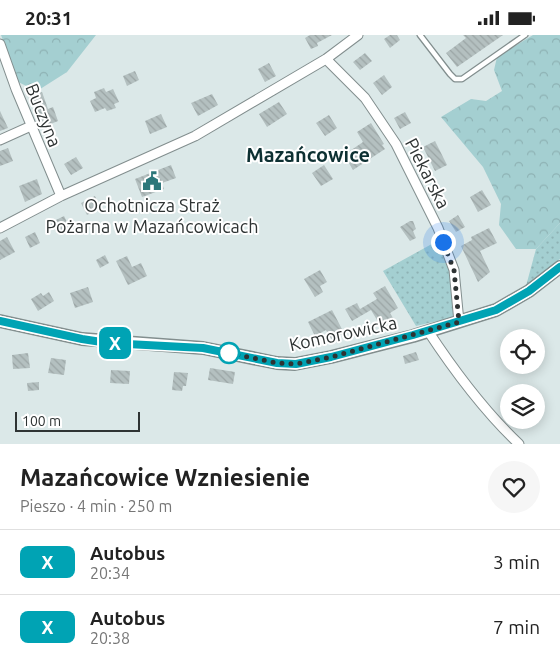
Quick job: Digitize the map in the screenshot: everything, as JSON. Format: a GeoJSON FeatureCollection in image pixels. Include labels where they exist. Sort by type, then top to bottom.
{"type":"FeatureCollection","features":[{"type":"Feature","properties":{"kind":"street"},"geometry":{"type":"LineString","coordinates":[[0,228],[61,196],[195,136],[326,59],[358,35]]}},
{"type":"Feature","properties":{"kind":"street","name":"Buczyna"},"geometry":{"type":"LineString","coordinates":[[0,45],[31,126],[61,196]]}},
{"type":"Feature","properties":{"kind":"street","name":"Piekarska"},"geometry":{"type":"LineString","coordinates":[[326,59],[364,98],[396,144],[438,228],[454,270],[459,322]]}},
{"type":"Feature","properties":{"kind":"street"},"geometry":{"type":"LineString","coordinates":[[0,140],[31,126]]}},
{"type":"Feature","properties":{"kind":"street","name":"Komorowicka"},"geometry":{"type":"LineString","coordinates":[[0,321],[108,343],[203,348],[277,363],[296,364],[331,357],[428,331],[496,310],[529,291],[560,267]]}},
{"type":"Feature","properties":{"kind":"street"},"geometry":{"type":"LineString","coordinates":[[428,331],[457,375],[490,417],[519,444]]}},
{"type":"Feature","properties":{"kind":"lane"},"geometry":{"type":"LineString","coordinates":[[420,35],[450,74],[455,79],[462,79],[525,35]]}},
{"type":"Feature","properties":{"kind":"green space"},"geometry":{"type":"Polygon","coordinates":[[[1,35],[96,35],[67,72],[37,91],[18,82],[1,35]]]}},
{"type":"Feature","properties":{"kind":"green space"},"geometry":{"type":"Polygon","coordinates":[[[533,35],[560,35],[560,223],[536,249],[516,249],[499,225],[501,204],[483,167],[441,117],[471,99],[486,101],[502,91],[494,70],[497,57],[533,35]]]}},
{"type":"Feature","properties":{"kind":"green space"},"geometry":{"type":"Polygon","coordinates":[[[560,223],[560,259],[526,286],[536,249],[560,223]]]}},
{"type":"Feature","properties":{"kind":"green space"},"geometry":{"type":"Polygon","coordinates":[[[439,240],[450,271],[455,317],[416,326],[383,271],[439,240]]]}},
{"type":"Feature","properties":{"kind":"building"},"geometry":{"type":"Polygon","coordinates":[[[310,35],[332,35],[317,43],[318,46],[311,49],[305,38],[310,35]]]}},
{"type":"Feature","properties":{"kind":"building"},"geometry":{"type":"Polygon","coordinates":[[[390,35],[397,35],[400,40],[390,48],[384,39],[390,35]]]}},
{"type":"Feature","properties":{"kind":"building"},"geometry":{"type":"Polygon","coordinates":[[[463,35],[503,35],[457,67],[446,53],[466,38],[463,35]]]}},
{"type":"Feature","properties":{"kind":"building"},"geometry":{"type":"Polygon","coordinates":[[[365,53],[372,61],[360,70],[353,62],[365,53]]]}},
{"type":"Feature","properties":{"kind":"building"},"geometry":{"type":"Polygon","coordinates":[[[269,63],[276,76],[265,82],[258,69],[269,63]]]}},
{"type":"Feature","properties":{"kind":"building"},"geometry":{"type":"Polygon","coordinates":[[[135,71],[139,80],[127,86],[123,76],[135,71]]]}},
{"type":"Feature","properties":{"kind":"building"},"geometry":{"type":"Polygon","coordinates":[[[384,75],[392,87],[382,95],[373,83],[384,75]]]}},
{"type":"Feature","properties":{"kind":"building"},"geometry":{"type":"Polygon","coordinates":[[[104,88],[106,92],[113,89],[119,102],[114,104],[116,108],[107,111],[105,108],[95,112],[90,101],[96,98],[94,92],[104,88]]]}},
{"type":"Feature","properties":{"kind":"building"},"geometry":{"type":"Polygon","coordinates":[[[42,92],[48,109],[53,107],[58,121],[43,127],[32,95],[42,92]]]}},
{"type":"Feature","properties":{"kind":"building"},"geometry":{"type":"Polygon","coordinates":[[[212,94],[218,105],[198,116],[191,103],[212,94]]]}},
{"type":"Feature","properties":{"kind":"building"},"geometry":{"type":"Polygon","coordinates":[[[279,102],[287,114],[267,127],[259,114],[279,102]]]}},
{"type":"Feature","properties":{"kind":"building"},"geometry":{"type":"Polygon","coordinates":[[[0,111],[8,128],[0,131],[0,111]]]}},
{"type":"Feature","properties":{"kind":"building"},"geometry":{"type":"Polygon","coordinates":[[[405,112],[411,123],[400,129],[394,118],[405,112]]]}},
{"type":"Feature","properties":{"kind":"building"},"geometry":{"type":"Polygon","coordinates":[[[161,114],[167,127],[150,134],[145,121],[161,114]]]}},
{"type":"Feature","properties":{"kind":"building"},"geometry":{"type":"Polygon","coordinates":[[[329,115],[337,128],[325,136],[316,123],[329,115]]]}},
{"type":"Feature","properties":{"kind":"building"},"geometry":{"type":"Polygon","coordinates":[[[371,123],[385,149],[353,170],[344,155],[363,142],[357,132],[371,123]]]}},
{"type":"Feature","properties":{"kind":"building"},"geometry":{"type":"Polygon","coordinates":[[[435,141],[447,165],[435,171],[423,147],[435,141]]]}},
{"type":"Feature","properties":{"kind":"building"},"geometry":{"type":"Polygon","coordinates":[[[8,148],[13,161],[0,166],[0,151],[8,148]]]}},
{"type":"Feature","properties":{"kind":"building"},"geometry":{"type":"Polygon","coordinates":[[[76,157],[83,168],[71,175],[64,164],[76,157]]]}},
{"type":"Feature","properties":{"kind":"building","name":"Ochotnicza Straż Pożarna w Mazańcowicach"},"geometry":{"type":"Polygon","coordinates":[[[171,165],[176,178],[162,183],[164,189],[142,197],[135,179],[171,165]]]}},
{"type":"Feature","properties":{"kind":"building"},"geometry":{"type":"Polygon","coordinates":[[[324,165],[333,179],[321,186],[312,173],[324,165]]]}},
{"type":"Feature","properties":{"kind":"building"},"geometry":{"type":"Polygon","coordinates":[[[37,179],[42,194],[25,202],[19,186],[37,179]]]}},
{"type":"Feature","properties":{"kind":"building"},"geometry":{"type":"Polygon","coordinates":[[[482,190],[491,205],[478,212],[470,197],[482,190]]]}},
{"type":"Feature","properties":{"kind":"building"},"geometry":{"type":"Polygon","coordinates":[[[95,196],[100,208],[87,215],[81,203],[95,196]]]}},
{"type":"Feature","properties":{"kind":"building"},"geometry":{"type":"Polygon","coordinates":[[[458,215],[465,227],[456,232],[449,221],[458,215]]]}},
{"type":"Feature","properties":{"kind":"building"},"geometry":{"type":"Polygon","coordinates":[[[64,216],[70,228],[58,234],[50,223],[64,216]]]}},
{"type":"Feature","properties":{"kind":"building"},"geometry":{"type":"Polygon","coordinates":[[[413,221],[416,229],[413,231],[416,238],[410,241],[400,227],[413,221]]]}},
{"type":"Feature","properties":{"kind":"building"},"geometry":{"type":"Polygon","coordinates":[[[489,228],[497,243],[480,251],[490,272],[478,282],[461,246],[472,240],[471,237],[489,228]]]}},
{"type":"Feature","properties":{"kind":"building"},"geometry":{"type":"Polygon","coordinates":[[[35,232],[40,243],[30,248],[25,237],[35,232]]]}},
{"type":"Feature","properties":{"kind":"building"},"geometry":{"type":"Polygon","coordinates":[[[7,237],[15,252],[0,260],[0,241],[7,237]]]}},
{"type":"Feature","properties":{"kind":"building"},"geometry":{"type":"Polygon","coordinates":[[[105,255],[109,263],[100,268],[96,260],[105,255]]]}},
{"type":"Feature","properties":{"kind":"building"},"geometry":{"type":"Polygon","coordinates":[[[127,256],[132,267],[141,263],[147,276],[128,285],[116,261],[127,256]]]}},
{"type":"Feature","properties":{"kind":"building"},"geometry":{"type":"Polygon","coordinates":[[[320,270],[327,282],[320,286],[323,292],[315,297],[304,279],[320,270]]]}},
{"type":"Feature","properties":{"kind":"building"},"geometry":{"type":"Polygon","coordinates":[[[385,286],[398,308],[390,313],[393,318],[380,325],[371,310],[352,321],[345,309],[357,303],[360,309],[377,299],[373,293],[385,286]]]}},
{"type":"Feature","properties":{"kind":"building"},"geometry":{"type":"Polygon","coordinates":[[[88,287],[93,302],[75,308],[70,293],[88,287]]]}},
{"type":"Feature","properties":{"kind":"building"},"geometry":{"type":"Polygon","coordinates":[[[49,292],[54,301],[38,311],[31,299],[41,293],[43,296],[49,292]]]}},
{"type":"Feature","properties":{"kind":"building"},"geometry":{"type":"Polygon","coordinates":[[[332,310],[344,333],[332,340],[326,330],[315,336],[308,322],[332,310]]]}},
{"type":"Feature","properties":{"kind":"building"},"geometry":{"type":"Polygon","coordinates":[[[416,352],[419,360],[405,364],[403,356],[416,352]]]}},
{"type":"Feature","properties":{"kind":"building"},"geometry":{"type":"Polygon","coordinates":[[[28,353],[30,368],[13,369],[12,355],[28,353]]]}},
{"type":"Feature","properties":{"kind":"building"},"geometry":{"type":"Polygon","coordinates":[[[51,358],[66,360],[64,375],[48,373],[51,358]]]}},
{"type":"Feature","properties":{"kind":"building"},"geometry":{"type":"Polygon","coordinates":[[[210,368],[235,372],[233,384],[208,380],[210,368]]]}},
{"type":"Feature","properties":{"kind":"building"},"geometry":{"type":"Polygon","coordinates":[[[111,370],[130,371],[129,384],[110,383],[111,370]]]}},
{"type":"Feature","properties":{"kind":"building"},"geometry":{"type":"Polygon","coordinates":[[[174,372],[188,373],[186,386],[183,386],[182,391],[172,390],[174,372]]]}},
{"type":"Feature","properties":{"kind":"building"},"geometry":{"type":"Polygon","coordinates":[[[39,382],[39,390],[28,391],[27,383],[39,382]]]}},
{"type":"Feature","properties":{"kind":"bus line","name":"X"},"geometry":{"type":"LineString","coordinates":[[0,321],[108,343],[203,348],[277,363],[296,364],[331,357],[413,335],[496,310],[529,291],[560,267]]}},
{"type":"Feature","properties":{"kind":"place","name":"Ochotnicza Straż Pożarna w Mazańcowicach"},"geometry":{"type":"Point","coordinates":[152,181]}},
{"type":"Feature","properties":{"kind":"district","name":"Mazańcowice"},"geometry":{"type":"Point","coordinates":[308,154]}},
{"type":"Feature","properties":{"kind":"route"},"geometry":{"type":"LineString","coordinates":[[229,353],[277,363],[296,364],[331,357],[459,322],[454,270],[443,242]]}}]}
